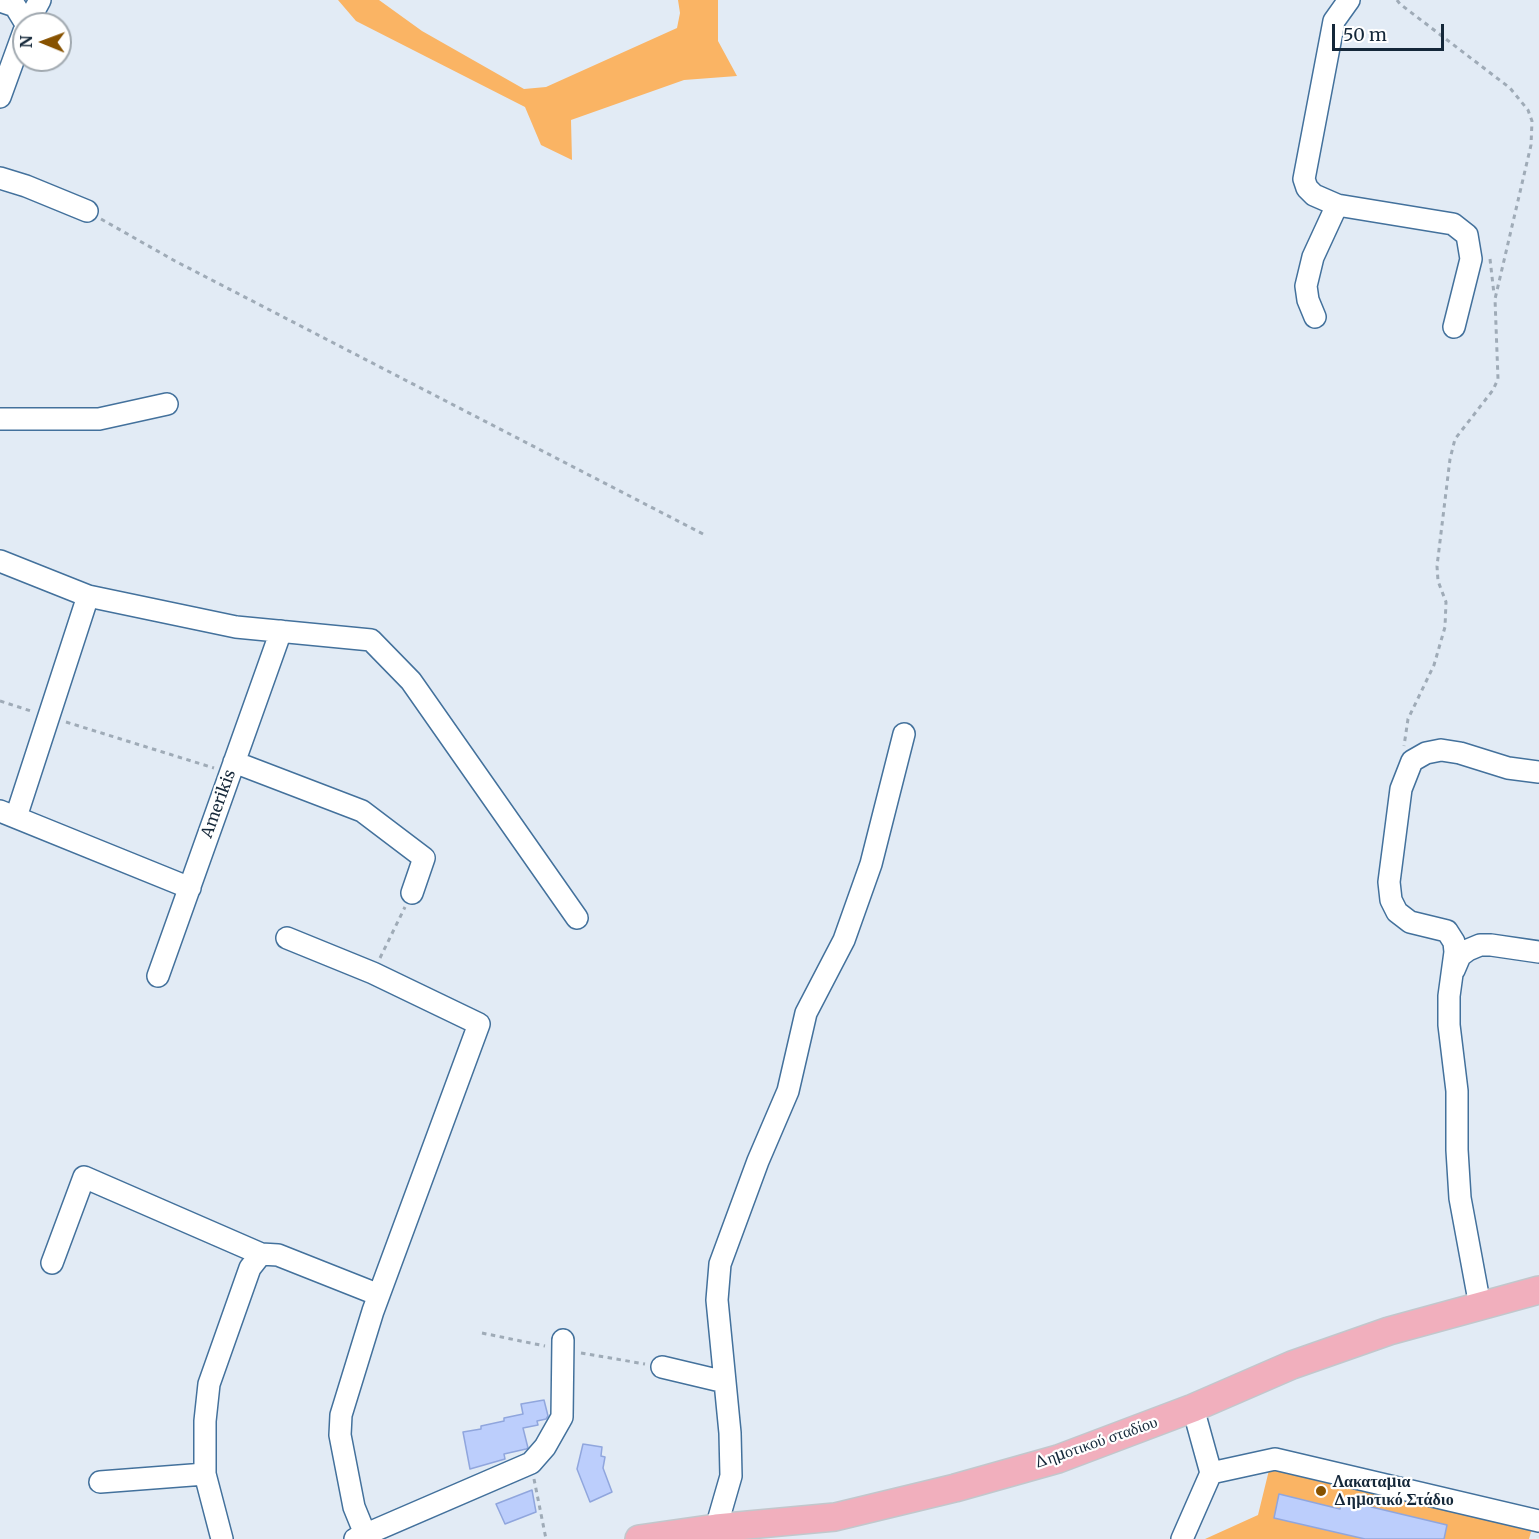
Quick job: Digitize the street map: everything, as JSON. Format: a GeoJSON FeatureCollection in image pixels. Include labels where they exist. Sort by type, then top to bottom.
{"type":"FeatureCollection","features":[{"type":"Feature","properties":{"kind":"main road","name":"Δημοτικού σταδίου"},"geometry":{"type":"LineString","coordinates":[[639,1539],[716,1528],[835,1517],[954,1488],[1058,1459],[1193,1408],[1292,1365],[1389,1331],[1539,1290]]}},
{"type":"Feature","properties":{"kind":"street"},"geometry":{"type":"LineString","coordinates":[[1349,0],[1334,21],[1304,180],[1307,188],[1314,195],[1337,206],[1453,224],[1467,235],[1471,259],[1454,327]]}},
{"type":"Feature","properties":{"kind":"street"},"geometry":{"type":"LineString","coordinates":[[0,2],[15,6],[19,12]]}},
{"type":"Feature","properties":{"kind":"street"},"geometry":{"type":"LineString","coordinates":[[0,97],[12,64]]}},
{"type":"Feature","properties":{"kind":"street"},"geometry":{"type":"LineString","coordinates":[[0,178],[87,211]]}},
{"type":"Feature","properties":{"kind":"street"},"geometry":{"type":"LineString","coordinates":[[1316,317],[1308,300],[1306,286],[1313,257],[1337,206]]}},
{"type":"Feature","properties":{"kind":"street"},"geometry":{"type":"LineString","coordinates":[[0,419],[99,419],[167,404]]}},
{"type":"Feature","properties":{"kind":"street"},"geometry":{"type":"LineString","coordinates":[[0,561],[88,596],[236,627],[371,640],[411,681],[577,918]]}},
{"type":"Feature","properties":{"kind":"street"},"geometry":{"type":"LineString","coordinates":[[88,596],[49,716],[8,814],[190,888]]}},
{"type":"Feature","properties":{"kind":"street","name":"Amerikis"},"geometry":{"type":"LineString","coordinates":[[158,976],[281,632]]}},
{"type":"Feature","properties":{"kind":"street"},"geometry":{"type":"LineString","coordinates":[[716,1528],[731,1476],[717,1300],[720,1263],[758,1161],[788,1091],[806,1013],[844,940],[871,864],[904,734]]}},
{"type":"Feature","properties":{"kind":"street"},"geometry":{"type":"LineString","coordinates":[[1480,1306],[1460,1198],[1457,1090],[1449,1025],[1454,942],[1447,931],[1410,922],[1397,912],[1391,900],[1389,882],[1401,789],[1412,761],[1426,753],[1441,750],[1460,753],[1508,768],[1539,772]]}},
{"type":"Feature","properties":{"kind":"street"},"geometry":{"type":"LineString","coordinates":[[232,768],[362,811],[424,858],[412,893]]}},
{"type":"Feature","properties":{"kind":"street"},"geometry":{"type":"LineString","coordinates":[[287,938],[373,973],[479,1024],[379,1295],[341,1415],[340,1435],[360,1536],[531,1463],[545,1447],[562,1417],[563,1340]]}},
{"type":"Feature","properties":{"kind":"street"},"geometry":{"type":"LineString","coordinates":[[1453,974],[1460,956],[1480,945],[1539,952]]}},
{"type":"Feature","properties":{"kind":"street"},"geometry":{"type":"LineString","coordinates":[[52,1263],[84,1177],[261,1254],[278,1255],[379,1295]]}},
{"type":"Feature","properties":{"kind":"street"},"geometry":{"type":"LineString","coordinates":[[222,1539],[205,1474],[205,1421],[209,1384],[250,1268],[261,1254]]}},
{"type":"Feature","properties":{"kind":"street"},"geometry":{"type":"LineString","coordinates":[[662,1367],[725,1382]]}},
{"type":"Feature","properties":{"kind":"street"},"geometry":{"type":"LineString","coordinates":[[1182,1539],[1211,1473],[1193,1408]]}},
{"type":"Feature","properties":{"kind":"street"},"geometry":{"type":"LineString","coordinates":[[1211,1473],[1275,1459],[1539,1521]]}},
{"type":"Feature","properties":{"kind":"street"},"geometry":{"type":"LineString","coordinates":[[100,1482],[205,1474]]}},
{"type":"Feature","properties":{"kind":"path"},"geometry":{"type":"LineString","coordinates":[[1397,0],[1510,88],[1528,110],[1532,121],[1531,144],[1495,299],[1498,379],[1493,390],[1455,439],[1450,459],[1437,566],[1438,581],[1446,602],[1445,627],[1434,665],[1408,719],[1403,751],[1406,775]]}},
{"type":"Feature","properties":{"kind":"path"},"geometry":{"type":"LineString","coordinates":[[87,211],[175,261],[705,535]]}},
{"type":"Feature","properties":{"kind":"path"},"geometry":{"type":"LineString","coordinates":[[0,701],[232,768]]}},
{"type":"Feature","properties":{"kind":"path"},"geometry":{"type":"LineString","coordinates":[[373,973],[412,893]]}},
{"type":"Feature","properties":{"kind":"path"},"geometry":{"type":"LineString","coordinates":[[531,1463],[546,1539]]}},
{"type":"Feature","properties":{"kind":"shaded area"},"geometry":{"type":"Polygon","coordinates":[[[338,0],[379,0],[422,31],[524,89],[546,87],[677,28],[680,13],[678,0],[718,0],[718,41],[737,76],[684,80],[571,120],[572,160],[541,145],[525,107],[356,21],[338,0]]]}},
{"type":"Feature","properties":{"kind":"shaded area","name":"Λακαταμια Δημοτικό Στάδιο"},"geometry":{"type":"Polygon","coordinates":[[[1270,1466],[1533,1525],[1529,1539],[1205,1539],[1258,1515],[1270,1466]]]}},
{"type":"Feature","properties":{"kind":"building"},"geometry":{"type":"Polygon","coordinates":[[[544,1400],[548,1416],[546,1419],[537,1421],[538,1425],[523,1428],[528,1448],[504,1454],[505,1459],[470,1469],[463,1432],[481,1429],[481,1426],[523,1414],[521,1404],[544,1400]]]}},
{"type":"Feature","properties":{"kind":"building"},"geometry":{"type":"Polygon","coordinates":[[[583,1444],[602,1447],[601,1456],[605,1457],[603,1468],[612,1492],[590,1502],[577,1469],[583,1444]]]}},
{"type":"Feature","properties":{"kind":"building"},"geometry":{"type":"Polygon","coordinates":[[[532,1490],[536,1512],[505,1524],[496,1504],[532,1490]]]}},
{"type":"Feature","properties":{"kind":"building"},"geometry":{"type":"Polygon","coordinates":[[[1279,1494],[1340,1509],[1342,1500],[1447,1525],[1444,1539],[1365,1539],[1274,1518],[1279,1494]]]}},
{"type":"Feature","properties":{"kind":"place","name":"Λακαταμια Δημοτικό Στάδιο"},"geometry":{"type":"Point","coordinates":[1321,1491]}}]}
